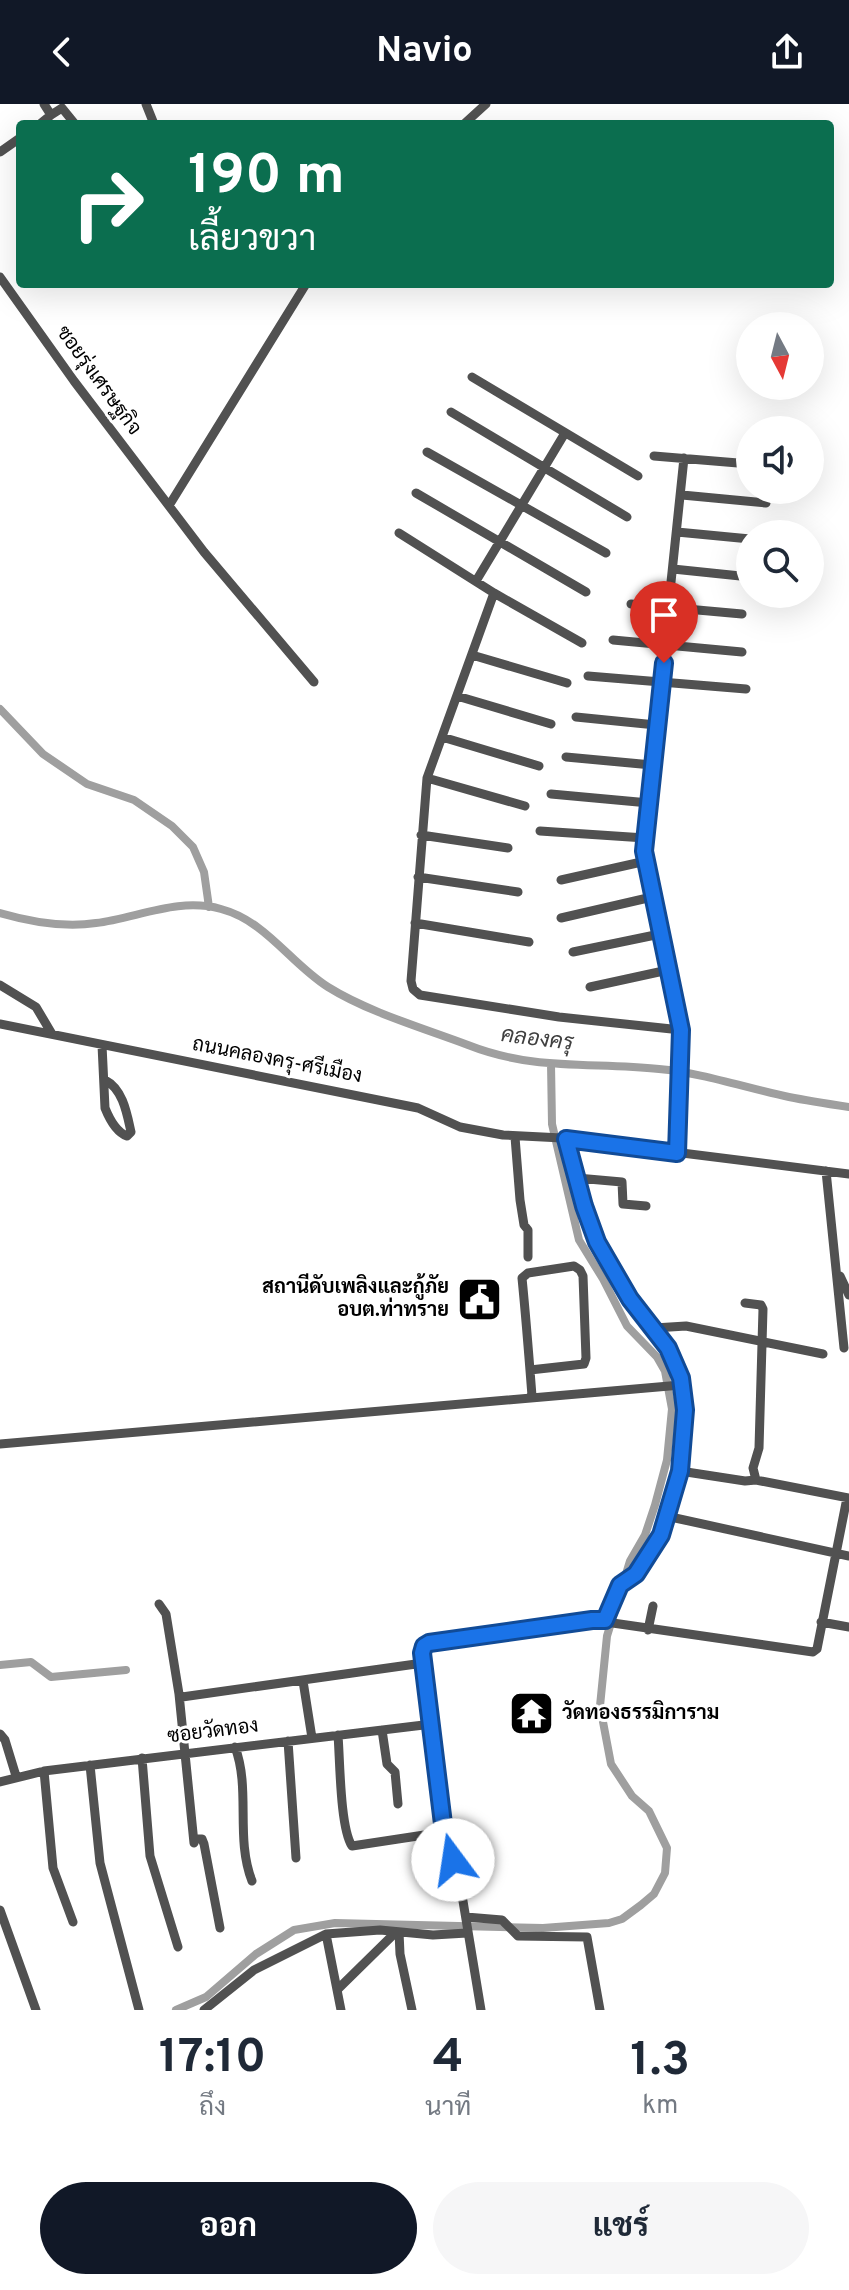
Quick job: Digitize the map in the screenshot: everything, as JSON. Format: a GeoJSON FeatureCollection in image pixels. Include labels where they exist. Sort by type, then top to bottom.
{"type":"FeatureCollection","features":[{"type":"Feature","properties":{"kind":"street"},"geometry":{"type":"LineString","coordinates":[[44,104],[51,115]]}},
{"type":"Feature","properties":{"kind":"street"},"geometry":{"type":"LineString","coordinates":[[468,120],[486,104]]}},
{"type":"Feature","properties":{"kind":"street"},"geometry":{"type":"LineString","coordinates":[[45,120],[62,108],[72,120]]}},
{"type":"Feature","properties":{"kind":"street","name":"ซอยรุ่งเศรษฐกิจ"},"geometry":{"type":"LineString","coordinates":[[0,277],[74,381],[204,552],[276,641],[314,682]]}},
{"type":"Feature","properties":{"kind":"street"},"geometry":{"type":"LineString","coordinates":[[170,504],[304,288]]}},
{"type":"Feature","properties":{"kind":"street"},"geometry":{"type":"LineString","coordinates":[[472,377],[638,476]]}},
{"type":"Feature","properties":{"kind":"street"},"geometry":{"type":"LineString","coordinates":[[451,412],[627,517]]}},
{"type":"Feature","properties":{"kind":"street"},"geometry":{"type":"LineString","coordinates":[[476,581],[565,433]]}},
{"type":"Feature","properties":{"kind":"street"},"geometry":{"type":"LineString","coordinates":[[427,452],[606,553]]}},
{"type":"Feature","properties":{"kind":"street"},"geometry":{"type":"LineString","coordinates":[[654,456],[736,463]]}},
{"type":"Feature","properties":{"kind":"street"},"geometry":{"type":"LineString","coordinates":[[677,1153],[681,1030],[652,897],[645,838],[684,458]]}},
{"type":"Feature","properties":{"kind":"street"},"geometry":{"type":"LineString","coordinates":[[416,493],[586,592]]}},
{"type":"Feature","properties":{"kind":"street"},"geometry":{"type":"LineString","coordinates":[[682,495],[736,500]]}},
{"type":"Feature","properties":{"kind":"street"},"geometry":{"type":"LineString","coordinates":[[677,532],[736,538]]}},
{"type":"Feature","properties":{"kind":"street"},"geometry":{"type":"LineString","coordinates":[[399,533],[494,593],[582,643]]}},
{"type":"Feature","properties":{"kind":"street"},"geometry":{"type":"LineString","coordinates":[[673,569],[736,576]]}},
{"type":"Feature","properties":{"kind":"street"},"geometry":{"type":"LineString","coordinates":[[494,593],[427,778],[411,981],[413,989],[420,995],[559,1017],[681,1030]]}},
{"type":"Feature","properties":{"kind":"street"},"geometry":{"type":"LineString","coordinates":[[631,604],[742,614]]}},
{"type":"Feature","properties":{"kind":"street"},"geometry":{"type":"LineString","coordinates":[[613,640],[742,652]]}},
{"type":"Feature","properties":{"kind":"street"},"geometry":{"type":"LineString","coordinates":[[472,655],[567,683]]}},
{"type":"Feature","properties":{"kind":"street"},"geometry":{"type":"LineString","coordinates":[[588,676],[746,689]]}},
{"type":"Feature","properties":{"kind":"street"},"geometry":{"type":"LineString","coordinates":[[457,696],[551,724]]}},
{"type":"Feature","properties":{"kind":"street"},"geometry":{"type":"LineString","coordinates":[[576,717],[656,725]]}},
{"type":"Feature","properties":{"kind":"street"},"geometry":{"type":"LineString","coordinates":[[442,737],[539,766]]}},
{"type":"Feature","properties":{"kind":"street"},"geometry":{"type":"LineString","coordinates":[[566,757],[652,765]]}},
{"type":"Feature","properties":{"kind":"street"},"geometry":{"type":"LineString","coordinates":[[427,778],[525,806]]}},
{"type":"Feature","properties":{"kind":"street"},"geometry":{"type":"LineString","coordinates":[[551,794],[649,803]]}},
{"type":"Feature","properties":{"kind":"street"},"geometry":{"type":"LineString","coordinates":[[540,831],[645,838]]}},
{"type":"Feature","properties":{"kind":"street"},"geometry":{"type":"LineString","coordinates":[[421,835],[508,848]]}},
{"type":"Feature","properties":{"kind":"street"},"geometry":{"type":"LineString","coordinates":[[561,880],[646,861]]}},
{"type":"Feature","properties":{"kind":"street"},"geometry":{"type":"LineString","coordinates":[[418,877],[518,892]]}},
{"type":"Feature","properties":{"kind":"street"},"geometry":{"type":"LineString","coordinates":[[561,918],[652,897]]}},
{"type":"Feature","properties":{"kind":"street"},"geometry":{"type":"LineString","coordinates":[[415,923],[529,942]]}},
{"type":"Feature","properties":{"kind":"street"},"geometry":{"type":"LineString","coordinates":[[573,952],[660,934]]}},
{"type":"Feature","properties":{"kind":"street"},"geometry":{"type":"LineString","coordinates":[[590,987],[668,970]]}},
{"type":"Feature","properties":{"kind":"street"},"geometry":{"type":"LineString","coordinates":[[0,985],[36,1007],[52,1034]]}},
{"type":"Feature","properties":{"kind":"street","name":"ถนนคลองครุ-ศรีเมือง"},"geometry":{"type":"LineString","coordinates":[[0,1024],[418,1108],[460,1127],[515,1137],[564,1139],[849,1174]]}},
{"type":"Feature","properties":{"kind":"street"},"geometry":{"type":"LineString","coordinates":[[102,1045],[105,1108],[109,1118],[127,1136],[131,1132],[121,1096],[105,1080]]}},
{"type":"Feature","properties":{"kind":"street"},"geometry":{"type":"LineString","coordinates":[[515,1137],[520,1200],[524,1225],[528,1230],[528,1257]]}},
{"type":"Feature","properties":{"kind":"street"},"geometry":{"type":"LineString","coordinates":[[564,1139],[597,1242],[621,1286],[675,1361],[685,1410],[680,1471],[654,1551],[636,1574],[620,1585],[610,1621]]}},
{"type":"Feature","properties":{"kind":"street"},"geometry":{"type":"LineString","coordinates":[[826,1171],[844,1348]]}},
{"type":"Feature","properties":{"kind":"street"},"geometry":{"type":"LineString","coordinates":[[577,1178],[622,1182],[623,1204],[646,1206]]}},
{"type":"Feature","properties":{"kind":"street"},"geometry":{"type":"LineString","coordinates":[[530,1370],[584,1364],[583,1276],[574,1266],[528,1273],[522,1278],[532,1396]]}},
{"type":"Feature","properties":{"kind":"street"},"geometry":{"type":"LineString","coordinates":[[836,1267],[849,1295]]}},
{"type":"Feature","properties":{"kind":"street"},"geometry":{"type":"LineString","coordinates":[[745,1303],[763,1307],[759,1448],[753,1468],[756,1480]]}},
{"type":"Feature","properties":{"kind":"street"},"geometry":{"type":"LineString","coordinates":[[654,1328],[686,1326],[823,1354]]}},
{"type":"Feature","properties":{"kind":"street"},"geometry":{"type":"LineString","coordinates":[[0,1444],[679,1385]]}},
{"type":"Feature","properties":{"kind":"street"},"geometry":{"type":"LineString","coordinates":[[481,2010],[461,1889],[444,1832],[423,1663],[424,1646],[592,1620],[813,1652],[817,1649],[848,1498],[756,1480],[680,1471]]}},
{"type":"Feature","properties":{"kind":"street"},"geometry":{"type":"LineString","coordinates":[[666,1516],[849,1556]]}},
{"type":"Feature","properties":{"kind":"street"},"geometry":{"type":"LineString","coordinates":[[159,1604],[166,1614],[179,1694],[194,1841],[202,1839],[204,1844],[220,1928]]}},
{"type":"Feature","properties":{"kind":"street"},"geometry":{"type":"LineString","coordinates":[[648,1630],[653,1606]]}},
{"type":"Feature","properties":{"kind":"street"},"geometry":{"type":"LineString","coordinates":[[821,1622],[849,1627]]}},
{"type":"Feature","properties":{"kind":"street"},"geometry":{"type":"LineString","coordinates":[[179,1694],[182,1697],[423,1663]]}},
{"type":"Feature","properties":{"kind":"street"},"geometry":{"type":"LineString","coordinates":[[303,1681],[312,1738]]}},
{"type":"Feature","properties":{"kind":"street","name":"ซอยวัดทอง"},"geometry":{"type":"LineString","coordinates":[[0,1782],[44,1771],[432,1724]]}},
{"type":"Feature","properties":{"kind":"street"},"geometry":{"type":"LineString","coordinates":[[382,1730],[387,1764],[395,1772],[398,1804]]}},
{"type":"Feature","properties":{"kind":"street"},"geometry":{"type":"LineString","coordinates":[[0,1734],[5,1740],[16,1776]]}},
{"type":"Feature","properties":{"kind":"street"},"geometry":{"type":"LineString","coordinates":[[338,1735],[345,1822],[348,1842],[352,1846],[444,1832]]}},
{"type":"Feature","properties":{"kind":"street"},"geometry":{"type":"LineString","coordinates":[[288,1741],[296,1858]]}},
{"type":"Feature","properties":{"kind":"street"},"geometry":{"type":"LineString","coordinates":[[235,1747],[241,1773],[243,1838],[252,1881]]}},
{"type":"Feature","properties":{"kind":"street"},"geometry":{"type":"LineString","coordinates":[[142,1758],[150,1856],[178,1947]]}},
{"type":"Feature","properties":{"kind":"street"},"geometry":{"type":"LineString","coordinates":[[90,1765],[100,1863],[139,2010]]}},
{"type":"Feature","properties":{"kind":"street"},"geometry":{"type":"LineString","coordinates":[[44,1771],[53,1868],[73,1922]]}},
{"type":"Feature","properties":{"kind":"street"},"geometry":{"type":"LineString","coordinates":[[0,1910],[36,2010]]}},
{"type":"Feature","properties":{"kind":"street"},"geometry":{"type":"LineString","coordinates":[[204,2010],[254,1970],[326,1934],[380,1930],[433,1935],[466,1925],[502,1920],[515,1934],[587,1937],[600,2010]]}},
{"type":"Feature","properties":{"kind":"street"},"geometry":{"type":"LineString","coordinates":[[339,1988],[398,1932]]}},
{"type":"Feature","properties":{"kind":"street"},"geometry":{"type":"LineString","coordinates":[[398,1932],[412,2010]]}},
{"type":"Feature","properties":{"kind":"street"},"geometry":{"type":"LineString","coordinates":[[326,1934],[341,2010]]}},
{"type":"Feature","properties":{"kind":"waterway","name":"คลองครุ"},"geometry":{"type":"LineString","coordinates":[[0,709],[43,754],[87,784],[134,800],[172,826],[193,847],[204,872],[209,907]]}},
{"type":"Feature","properties":{"kind":"waterway","name":"คลองครุ"},"geometry":{"type":"LineString","coordinates":[[0,913],[71,925],[189,905],[221,909],[251,923],[314,977],[344,996],[396,1019],[492,1053],[540,1062],[675,1071],[849,1107]]}},
{"type":"Feature","properties":{"kind":"waterway"},"geometry":{"type":"LineString","coordinates":[[176,2010],[206,1997],[256,1954],[294,1930],[335,1923],[543,1928],[609,1923],[622,1919],[654,1894],[665,1873],[667,1848],[649,1811],[632,1796],[611,1764],[600,1706],[607,1636],[630,1561],[645,1535],[655,1505],[667,1460],[672,1409],[665,1371],[657,1357],[627,1326],[579,1240],[552,1124],[551,1064]]}},
{"type":"Feature","properties":{"kind":"waterway"},"geometry":{"type":"LineString","coordinates":[[0,1665],[31,1662],[51,1677],[126,1670]]}},
{"type":"Feature","properties":{"kind":"place","name":"สถานีดับเพลิงและกู้ภัย อบต.ท่าทราย"},"geometry":{"type":"Point","coordinates":[480,1299]}},
{"type":"Feature","properties":{"kind":"place","name":"วัดทองธรรมิการาม"},"geometry":{"type":"Point","coordinates":[531,1714]}},
{"type":"Feature","properties":{"kind":"route"},"geometry":{"type":"LineString","coordinates":[[453,1860],[444,1832],[422,1653],[424,1646],[487,1634],[605,1620],[610,1602],[620,1585],[636,1574],[654,1551],[674,1498],[680,1471],[685,1424],[681,1378],[668,1348],[621,1286],[597,1242],[566,1139],[677,1153],[681,1030],[644,851],[664,663]]}}]}
